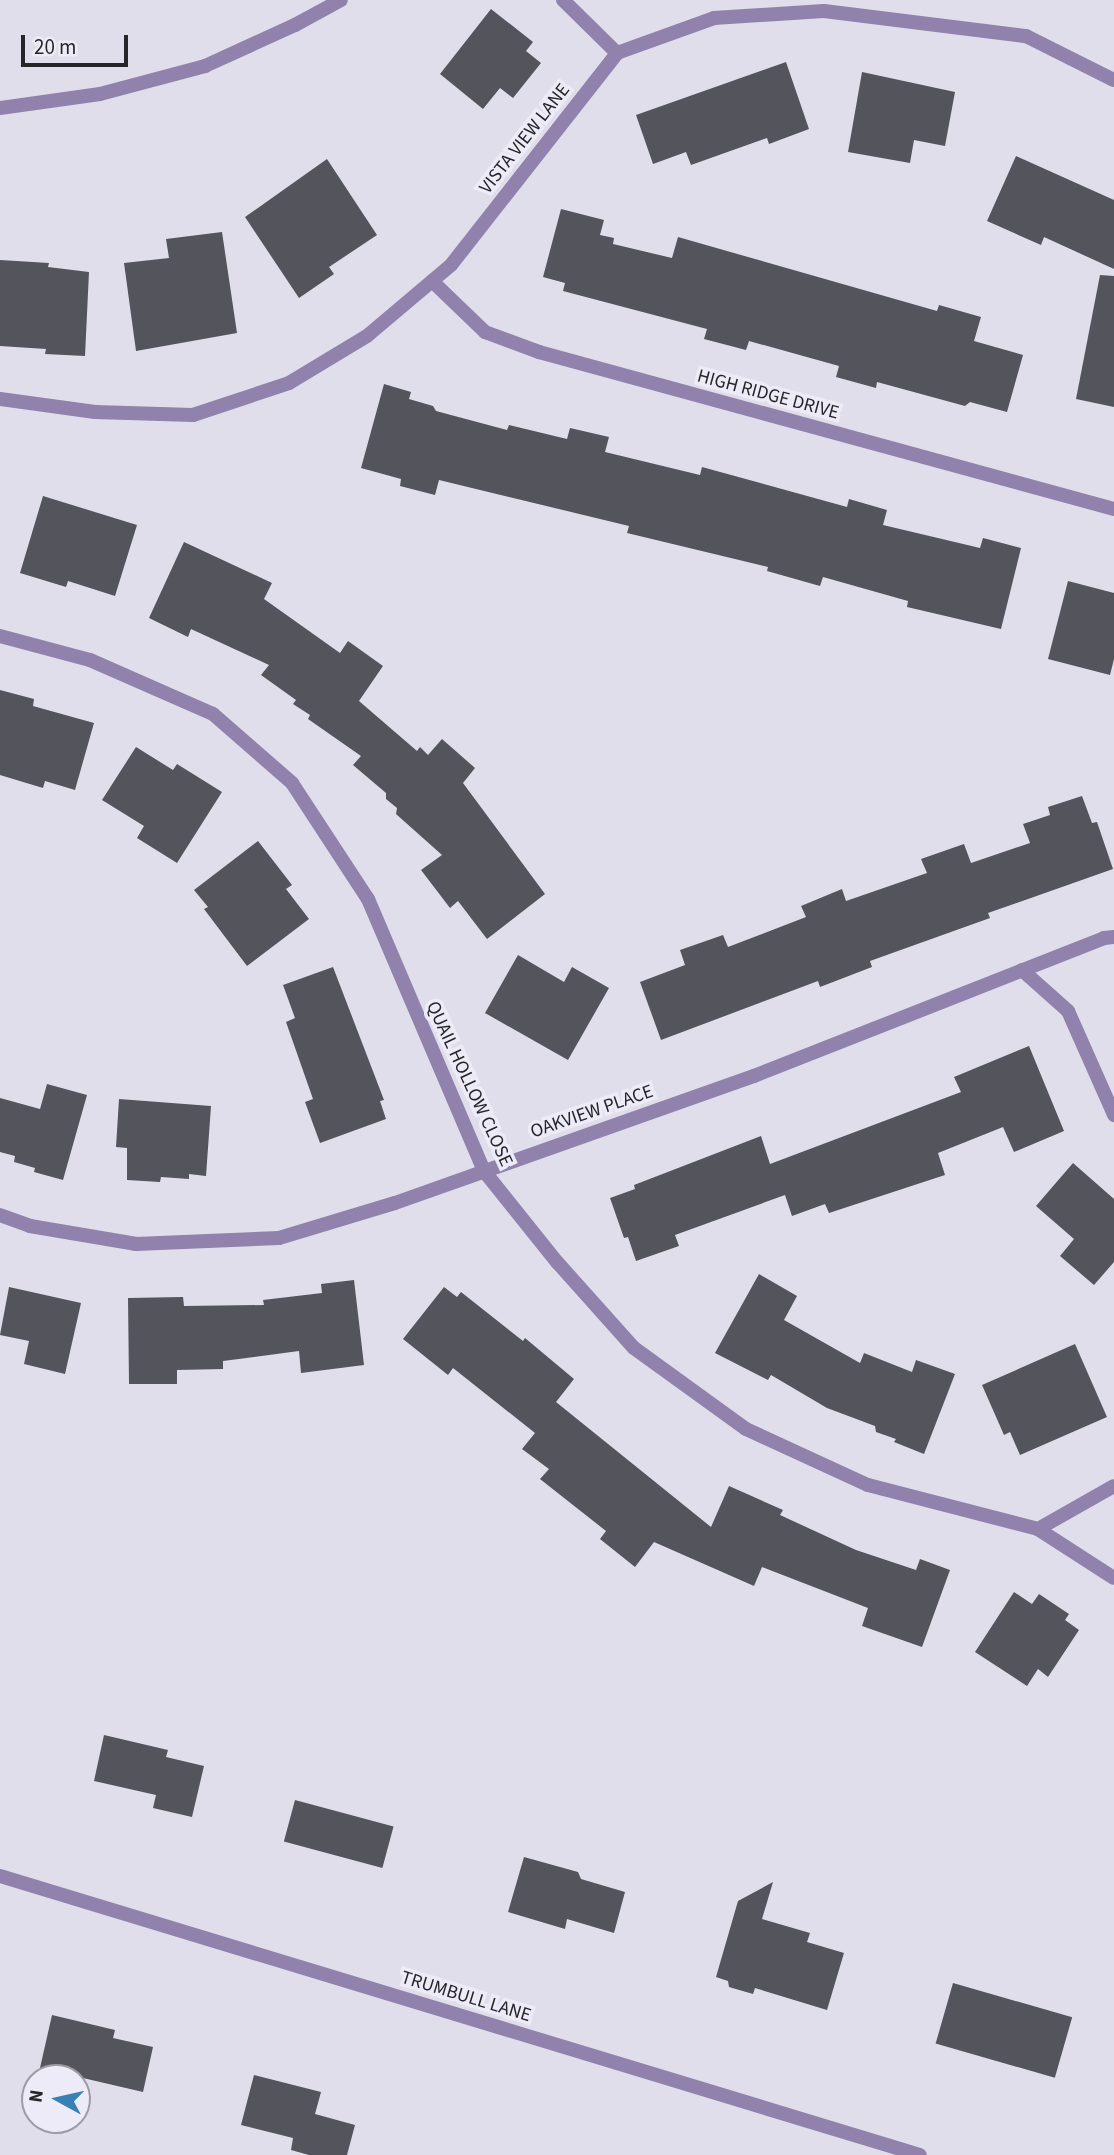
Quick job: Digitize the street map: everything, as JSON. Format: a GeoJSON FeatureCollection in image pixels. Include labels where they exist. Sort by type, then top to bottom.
{"type":"FeatureCollection","features":[{"type":"Feature","properties":{"kind":"street"},"geometry":{"type":"LineString","coordinates":[[0,108],[100,94],[205,66],[295,25],[341,0]]}},
{"type":"Feature","properties":{"kind":"street"},"geometry":{"type":"LineString","coordinates":[[564,0],[617,53],[714,18],[824,11],[1026,36],[1114,80]]}},
{"type":"Feature","properties":{"kind":"street","name":"VISTA VIEW LANE"},"geometry":{"type":"LineString","coordinates":[[0,399],[95,412],[193,415],[289,383],[367,336],[450,265],[617,53]]}},
{"type":"Feature","properties":{"kind":"street","name":"HIGH RIDGE DRIVE"},"geometry":{"type":"LineString","coordinates":[[432,281],[485,332],[539,352],[1114,509]]}},
{"type":"Feature","properties":{"kind":"street","name":"QUAIL HOLLOW CLOSE"},"geometry":{"type":"LineString","coordinates":[[0,636],[90,660],[213,714],[292,783],[368,899],[484,1171],[557,1262],[634,1348],[746,1429],[868,1485],[1038,1529],[1114,1578]]}},
{"type":"Feature","properties":{"kind":"street","name":"OAKVIEW PLACE"},"geometry":{"type":"LineString","coordinates":[[0,1215],[30,1226],[136,1244],[279,1238],[395,1203],[754,1076],[1022,970],[1114,937]]}},
{"type":"Feature","properties":{"kind":"street"},"geometry":{"type":"LineString","coordinates":[[1022,970],[1068,1011],[1114,1115]]}},
{"type":"Feature","properties":{"kind":"street"},"geometry":{"type":"LineString","coordinates":[[1038,1529],[1114,1486]]}},
{"type":"Feature","properties":{"kind":"street","name":"TRUMBULL LANE"},"geometry":{"type":"LineString","coordinates":[[0,1876],[920,2155]]}},
{"type":"Feature","properties":{"kind":"building"},"geometry":{"type":"Polygon","coordinates":[[[491,9],[533,42],[526,51],[541,63],[513,98],[500,88],[483,109],[440,74],[491,9]]]}},
{"type":"Feature","properties":{"kind":"building"},"geometry":{"type":"Polygon","coordinates":[[[786,62],[809,129],[769,144],[767,138],[691,165],[686,152],[653,164],[636,115],[786,62]]]}},
{"type":"Feature","properties":{"kind":"building"},"geometry":{"type":"Polygon","coordinates":[[[862,72],[955,92],[945,146],[914,140],[910,163],[848,152],[862,72]]]}},
{"type":"Feature","properties":{"kind":"building"},"geometry":{"type":"Polygon","coordinates":[[[1016,156],[1114,200],[1114,269],[1044,237],[1041,245],[987,221],[1016,156]]]}},
{"type":"Feature","properties":{"kind":"building"},"geometry":{"type":"Polygon","coordinates":[[[327,159],[377,235],[329,267],[334,274],[299,298],[245,217],[327,159]]]}},
{"type":"Feature","properties":{"kind":"building"},"geometry":{"type":"Polygon","coordinates":[[[561,209],[604,220],[600,235],[614,238],[613,244],[672,258],[678,237],[937,311],[939,305],[981,317],[974,341],[1023,355],[1007,412],[970,402],[965,406],[877,382],[876,388],[836,377],[839,366],[749,341],[746,350],[704,339],[707,329],[563,291],[565,283],[543,277],[561,209]]]}},
{"type":"Feature","properties":{"kind":"building"},"geometry":{"type":"Polygon","coordinates":[[[222,232],[237,333],[136,351],[124,263],[169,258],[166,239],[222,232]]]}},
{"type":"Feature","properties":{"kind":"building"},"geometry":{"type":"Polygon","coordinates":[[[0,260],[49,263],[48,267],[89,272],[85,356],[45,354],[46,349],[0,346],[0,260]]]}},
{"type":"Feature","properties":{"kind":"building"},"geometry":{"type":"Polygon","coordinates":[[[1100,275],[1114,276],[1114,407],[1076,399],[1100,275]]]}},
{"type":"Feature","properties":{"kind":"building"},"geometry":{"type":"Polygon","coordinates":[[[384,384],[411,392],[409,399],[433,406],[436,411],[507,430],[509,425],[567,439],[570,428],[609,437],[605,452],[700,475],[702,467],[847,507],[849,499],[887,510],[883,525],[980,548],[983,538],[1021,548],[1001,629],[907,607],[908,601],[823,577],[820,586],[767,571],[768,567],[627,533],[629,526],[439,480],[435,495],[400,486],[401,479],[361,468],[384,384]]]}},
{"type":"Feature","properties":{"kind":"building"},"geometry":{"type":"Polygon","coordinates":[[[43,496],[137,525],[115,596],[68,581],[66,587],[20,573],[43,496]]]}},
{"type":"Feature","properties":{"kind":"building"},"geometry":{"type":"Polygon","coordinates":[[[184,542],[272,583],[264,599],[340,653],[348,641],[383,666],[359,701],[417,751],[420,747],[428,755],[442,739],[475,768],[463,783],[545,894],[487,939],[458,901],[450,908],[421,870],[442,855],[396,814],[397,808],[386,799],[386,793],[353,765],[361,756],[308,719],[310,715],[293,704],[296,700],[261,675],[269,665],[191,629],[188,637],[149,618],[184,542]]]}},
{"type":"Feature","properties":{"kind":"building"},"geometry":{"type":"Polygon","coordinates":[[[1068,581],[1114,593],[1114,659],[1110,675],[1048,659],[1068,581]]]}},
{"type":"Feature","properties":{"kind":"building"},"geometry":{"type":"Polygon","coordinates":[[[0,690],[34,699],[33,706],[94,723],[75,790],[45,781],[43,788],[0,775],[0,690]]]}},
{"type":"Feature","properties":{"kind":"building"},"geometry":{"type":"Polygon","coordinates":[[[136,747],[173,770],[177,764],[222,792],[177,863],[137,838],[144,826],[102,800],[136,747]]]}},
{"type":"Feature","properties":{"kind":"building"},"geometry":{"type":"Polygon","coordinates":[[[1082,796],[1092,823],[1097,822],[1113,869],[988,913],[990,918],[870,961],[872,967],[820,987],[818,981],[661,1040],[640,982],[685,965],[680,950],[723,935],[728,947],[806,917],[801,906],[842,889],[846,901],[927,873],[921,859],[964,844],[971,863],[1030,843],[1023,824],[1050,815],[1048,807],[1082,796]]]}},
{"type":"Feature","properties":{"kind":"building"},"geometry":{"type":"Polygon","coordinates":[[[258,841],[292,885],[286,889],[309,919],[247,966],[204,909],[208,907],[194,890],[258,841]]]}},
{"type":"Feature","properties":{"kind":"building"},"geometry":{"type":"Polygon","coordinates":[[[518,955],[564,982],[572,967],[609,988],[568,1060],[485,1013],[518,955]]]}},
{"type":"Feature","properties":{"kind":"building"},"geometry":{"type":"Polygon","coordinates":[[[333,967],[384,1100],[380,1101],[386,1119],[320,1143],[305,1102],[313,1099],[286,1022],[295,1018],[283,985],[333,967]]]}},
{"type":"Feature","properties":{"kind":"building"},"geometry":{"type":"Polygon","coordinates":[[[1029,1046],[1064,1131],[1014,1152],[1003,1127],[938,1153],[945,1175],[829,1213],[825,1204],[792,1216],[785,1195],[675,1235],[679,1246],[636,1261],[628,1237],[624,1238],[610,1198],[635,1189],[634,1185],[761,1136],[770,1164],[961,1092],[954,1077],[1029,1046]]]}},
{"type":"Feature","properties":{"kind":"building"},"geometry":{"type":"Polygon","coordinates":[[[47,1084],[87,1095],[63,1180],[34,1172],[35,1168],[14,1162],[15,1156],[0,1152],[0,1098],[40,1109],[47,1084]]]}},
{"type":"Feature","properties":{"kind":"building"},"geometry":{"type":"Polygon","coordinates":[[[119,1099],[211,1106],[206,1176],[189,1174],[189,1179],[161,1177],[160,1182],[127,1180],[127,1148],[116,1147],[119,1099]]]}},
{"type":"Feature","properties":{"kind":"building"},"geometry":{"type":"Polygon","coordinates":[[[1073,1163],[1114,1199],[1114,1262],[1094,1285],[1060,1256],[1074,1239],[1036,1206],[1073,1163]]]}},
{"type":"Feature","properties":{"kind":"building"},"geometry":{"type":"Polygon","coordinates":[[[759,1274],[797,1296],[784,1320],[860,1363],[864,1353],[912,1372],[916,1360],[955,1374],[924,1454],[876,1432],[875,1426],[827,1408],[771,1375],[768,1380],[715,1353],[759,1274]]]}},
{"type":"Feature","properties":{"kind":"building"},"geometry":{"type":"Polygon","coordinates":[[[354,1280],[364,1365],[301,1373],[299,1351],[223,1361],[223,1369],[177,1370],[177,1384],[129,1384],[128,1298],[183,1297],[184,1306],[264,1305],[263,1300],[322,1293],[321,1284],[354,1280]]]}},
{"type":"Feature","properties":{"kind":"building"},"geometry":{"type":"Polygon","coordinates":[[[9,1287],[81,1303],[65,1374],[24,1364],[29,1341],[0,1335],[9,1287]]]}},
{"type":"Feature","properties":{"kind":"building"},"geometry":{"type":"Polygon","coordinates":[[[444,1287],[457,1297],[461,1292],[523,1341],[525,1338],[574,1379],[556,1402],[711,1527],[729,1486],[783,1510],[780,1515],[856,1550],[916,1570],[920,1559],[950,1570],[922,1647],[862,1626],[868,1608],[762,1567],[754,1586],[654,1542],[635,1567],[600,1539],[606,1531],[540,1479],[549,1469],[522,1449],[535,1433],[453,1368],[448,1375],[403,1339],[444,1287]]]}},
{"type":"Feature","properties":{"kind":"building"},"geometry":{"type":"Polygon","coordinates":[[[1075,1344],[1107,1417],[1020,1455],[1010,1432],[1004,1435],[982,1385],[1075,1344]]]}},
{"type":"Feature","properties":{"kind":"building"},"geometry":{"type":"Polygon","coordinates":[[[1014,1592],[1032,1604],[1039,1594],[1069,1614],[1065,1620],[1079,1630],[1048,1677],[1038,1669],[1027,1686],[975,1652],[1014,1592]]]}},
{"type":"Feature","properties":{"kind":"building"},"geometry":{"type":"Polygon","coordinates":[[[104,1735],[168,1750],[166,1757],[204,1766],[192,1817],[153,1808],[156,1795],[94,1781],[104,1735]]]}},
{"type":"Feature","properties":{"kind":"building"},"geometry":{"type":"Polygon","coordinates":[[[295,1800],[394,1826],[382,1868],[284,1842],[295,1800]]]}},
{"type":"Feature","properties":{"kind":"building"},"geometry":{"type":"Polygon","coordinates":[[[524,1857],[578,1872],[581,1879],[625,1892],[614,1933],[567,1919],[565,1929],[508,1912],[524,1857]]]}},
{"type":"Feature","properties":{"kind":"building"},"geometry":{"type":"Polygon","coordinates":[[[773,1882],[762,1919],[810,1933],[807,1942],[844,1953],[827,2010],[755,1988],[753,1994],[729,1987],[728,1981],[716,1977],[738,1901],[773,1882]]]}},
{"type":"Feature","properties":{"kind":"building"},"geometry":{"type":"Polygon","coordinates":[[[953,1983],[1072,2017],[1055,2078],[936,2044],[953,1983]]]}},
{"type":"Feature","properties":{"kind":"building"},"geometry":{"type":"Polygon","coordinates":[[[52,2015],[115,2030],[113,2038],[153,2047],[143,2092],[91,2080],[91,2064],[41,2064],[52,2015]]]}},
{"type":"Feature","properties":{"kind":"building"},"geometry":{"type":"Polygon","coordinates":[[[254,2075],[321,2092],[315,2114],[355,2125],[347,2155],[309,2155],[291,2150],[293,2138],[241,2125],[254,2075]]]}}]}
